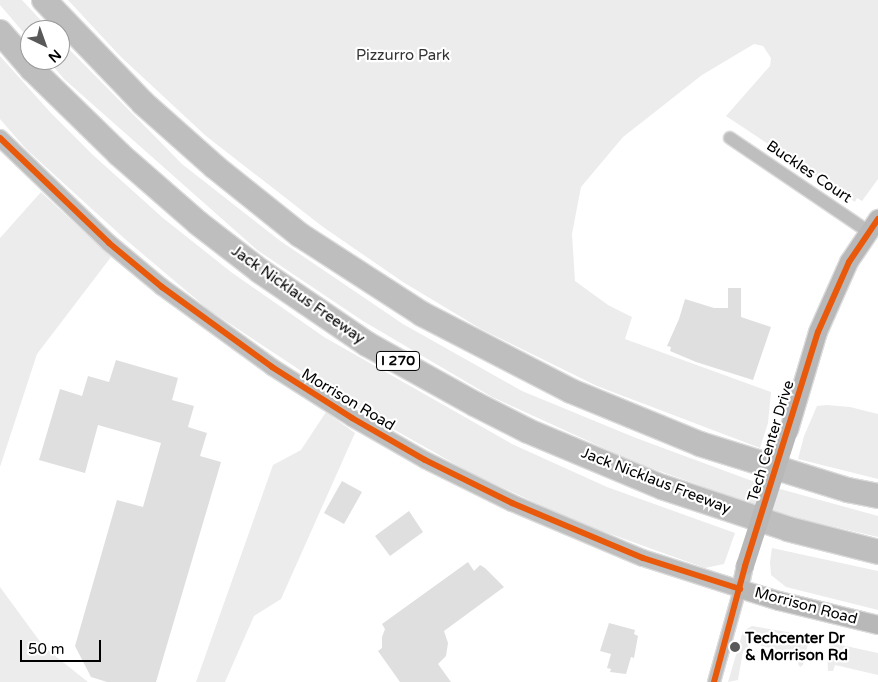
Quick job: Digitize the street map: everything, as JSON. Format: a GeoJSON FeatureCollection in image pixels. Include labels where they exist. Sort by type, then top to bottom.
{"type":"FeatureCollection","features":[{"type":"Feature","properties":{"kind":"highway"},"geometry":{"type":"LineString","coordinates":[[44,0],[70,30],[143,103],[215,167],[300,234],[422,314],[571,391],[700,444],[848,490],[878,496]]}},
{"type":"Feature","properties":{"kind":"highway","name":"Jack Nicklaus Freeway"},"geometry":{"type":"LineString","coordinates":[[0,32],[32,69],[119,154],[198,223],[260,271],[367,344],[528,431],[662,487],[788,528],[878,552]]}},
{"type":"Feature","properties":{"kind":"main road","name":"Tech Center Drive"},"geometry":{"type":"LineString","coordinates":[[745,566],[789,430],[818,332],[849,262],[874,225]]}},
{"type":"Feature","properties":{"kind":"main road","name":"Morrison Road"},"geometry":{"type":"LineString","coordinates":[[740,589],[779,601],[878,625]]}},
{"type":"Feature","properties":{"kind":"street","name":"Morrison Road"},"geometry":{"type":"LineString","coordinates":[[0,138],[109,243],[162,287],[272,367],[352,418],[424,460],[552,521],[643,558],[740,589]]}},
{"type":"Feature","properties":{"kind":"street","name":"Buckles Court"},"geometry":{"type":"LineString","coordinates":[[730,138],[874,225]]}},
{"type":"Feature","properties":{"kind":"street","name":"Tech Center Drive"},"geometry":{"type":"LineString","coordinates":[[714,682],[745,566]]}},
{"type":"Feature","properties":{"kind":"green space"},"geometry":{"type":"Polygon","coordinates":[[[0,0],[22,0],[41,20],[20,20],[20,28],[0,5],[0,0]]]}},
{"type":"Feature","properties":{"kind":"green space","name":"Pizzurro Park"},"geometry":{"type":"Polygon","coordinates":[[[68,0],[878,0],[878,179],[862,201],[857,198],[855,202],[726,116],[770,66],[771,58],[763,46],[754,44],[702,75],[623,137],[581,187],[572,234],[575,281],[608,305],[632,317],[625,339],[771,392],[768,423],[760,448],[597,386],[481,329],[403,282],[323,227],[206,136],[121,57],[68,0]]]}},
{"type":"Feature","properties":{"kind":"green space"},"geometry":{"type":"Polygon","coordinates":[[[70,50],[182,164],[279,240],[403,324],[522,391],[636,438],[755,482],[878,516],[878,537],[783,515],[634,462],[492,397],[363,321],[257,250],[64,79],[56,70],[70,70],[70,50]]]}},
{"type":"Feature","properties":{"kind":"green space"},"geometry":{"type":"Polygon","coordinates":[[[0,56],[50,112],[93,155],[163,218],[231,272],[324,337],[512,444],[607,487],[735,533],[724,564],[705,568],[577,522],[469,472],[365,413],[209,310],[125,239],[26,149],[0,119],[0,56]]]}},
{"type":"Feature","properties":{"kind":"green space"},"geometry":{"type":"Polygon","coordinates":[[[41,192],[111,257],[37,354],[0,467],[0,238],[41,192]]]}},
{"type":"Feature","properties":{"kind":"green space"},"geometry":{"type":"Polygon","coordinates":[[[817,406],[850,407],[878,414],[878,479],[798,459],[804,436],[817,406]]]}},
{"type":"Feature","properties":{"kind":"green space"},"geometry":{"type":"Polygon","coordinates":[[[326,412],[355,433],[281,599],[254,616],[225,682],[196,682],[273,465],[301,450],[326,412]]]}},
{"type":"Feature","properties":{"kind":"green space"},"geometry":{"type":"Polygon","coordinates":[[[772,548],[878,571],[878,610],[786,587],[771,575],[772,548]]]}},
{"type":"Feature","properties":{"kind":"green space"},"geometry":{"type":"Polygon","coordinates":[[[0,587],[44,647],[88,682],[0,682],[0,587]]]}},
{"type":"Feature","properties":{"kind":"green space"},"geometry":{"type":"Polygon","coordinates":[[[752,626],[793,633],[807,638],[808,644],[803,665],[800,667],[798,664],[800,657],[749,642],[747,649],[743,651],[738,680],[728,682],[743,631],[752,626]]]}},
{"type":"Feature","properties":{"kind":"green space"},"geometry":{"type":"Polygon","coordinates":[[[832,643],[878,653],[878,675],[835,665],[833,671],[828,671],[827,650],[832,643]]]}},
{"type":"Feature","properties":{"kind":"building"},"geometry":{"type":"Polygon","coordinates":[[[728,288],[741,288],[741,317],[771,327],[753,380],[696,362],[670,351],[671,347],[667,346],[679,319],[685,299],[714,308],[728,308],[728,288]]]}},
{"type":"Feature","properties":{"kind":"building"},"geometry":{"type":"Polygon","coordinates":[[[116,360],[178,378],[172,400],[194,406],[188,427],[207,433],[200,456],[221,462],[156,682],[107,682],[91,677],[75,646],[117,500],[143,507],[161,443],[98,425],[85,473],[39,460],[60,389],[82,396],[88,376],[109,382],[116,360]]]}},
{"type":"Feature","properties":{"kind":"building"},"geometry":{"type":"Polygon","coordinates":[[[342,481],[362,492],[344,524],[324,513],[342,481]]]}},
{"type":"Feature","properties":{"kind":"building"},"geometry":{"type":"Polygon","coordinates":[[[409,511],[423,532],[390,556],[375,536],[409,511]]]}},
{"type":"Feature","properties":{"kind":"building"},"geometry":{"type":"Polygon","coordinates":[[[468,562],[474,571],[480,565],[485,568],[504,587],[444,631],[448,643],[446,656],[438,664],[451,682],[400,682],[378,651],[382,648],[382,637],[385,629],[382,624],[468,562]]]}},
{"type":"Feature","properties":{"kind":"building"},"geometry":{"type":"Polygon","coordinates":[[[609,623],[635,630],[634,634],[638,636],[634,658],[631,657],[626,674],[610,672],[611,669],[607,668],[611,654],[600,651],[609,623]]]}},
{"type":"Feature","properties":{"kind":"cycle path"},"geometry":{"type":"LineString","coordinates":[[0,138],[109,243],[162,287],[272,367],[352,418],[425,460],[512,503],[643,558],[740,589]]}},
{"type":"Feature","properties":{"kind":"cycle path"},"geometry":{"type":"LineString","coordinates":[[714,682],[745,566],[818,332],[849,262],[878,219]]}},
{"type":"Feature","properties":{"kind":"place","name":"Techcenter Dr & Morrison Rd"},"geometry":{"type":"Point","coordinates":[735,647]}}]}
